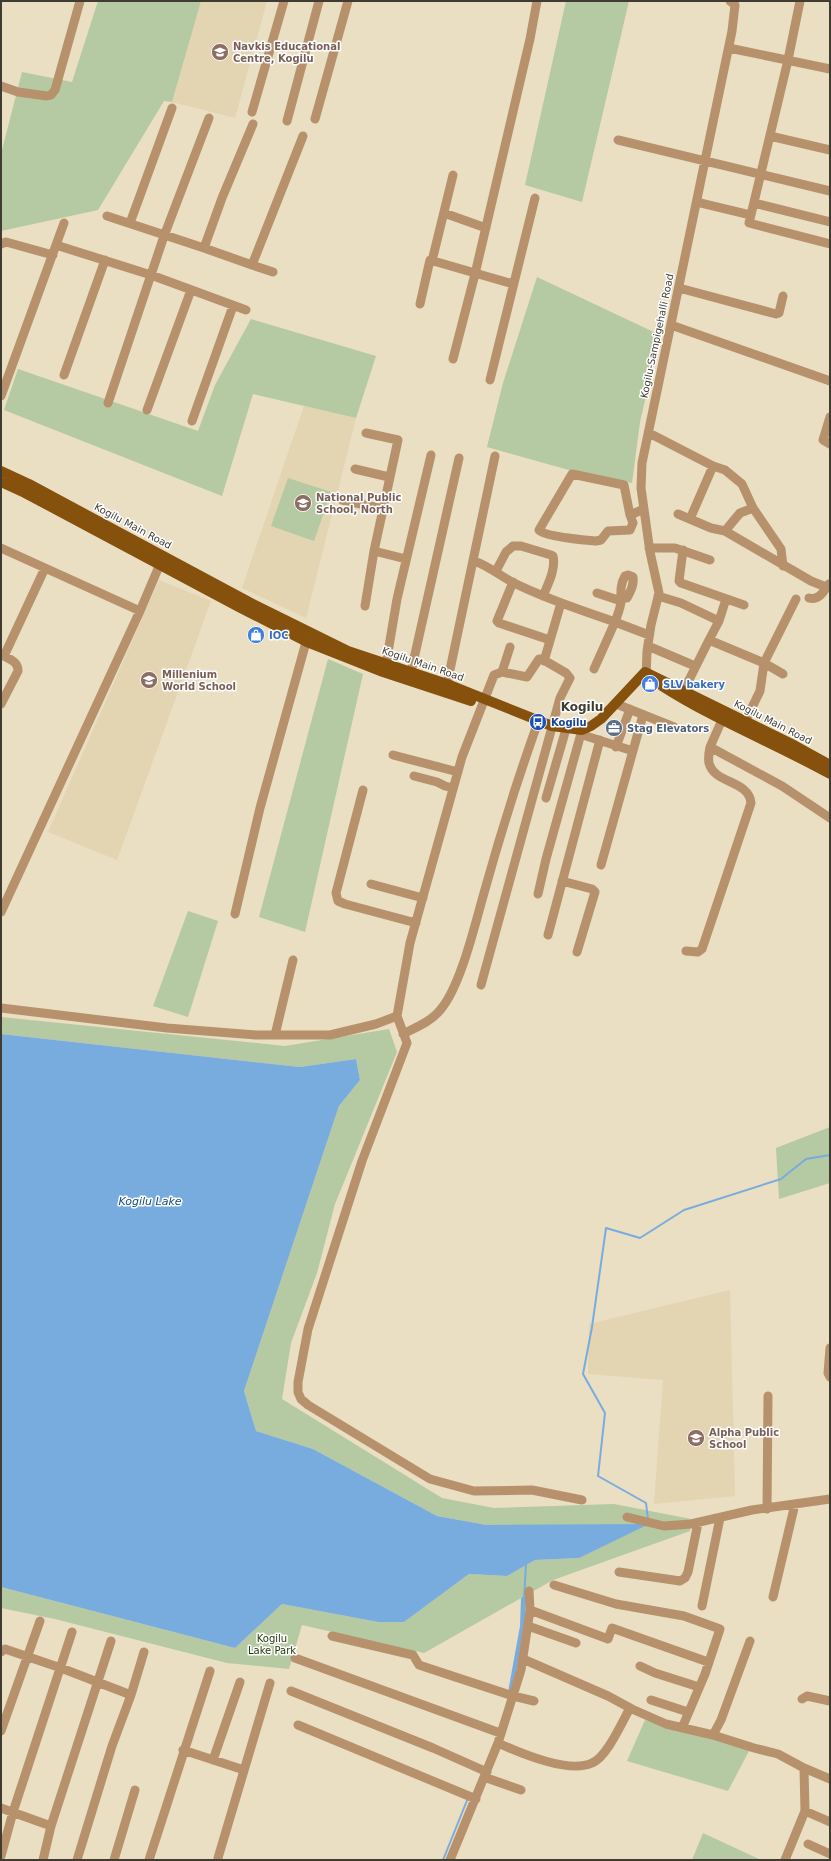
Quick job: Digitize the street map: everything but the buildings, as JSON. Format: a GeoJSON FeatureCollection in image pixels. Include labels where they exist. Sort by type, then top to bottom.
{"type":"FeatureCollection","features":[{"type":"Feature","properties":{"kind":"main road","name":"Kogilu Main Road"},"geometry":{"type":"LineString","coordinates":[[1,471],[29,484],[250,602],[348,651],[447,684],[484,702],[538,724],[552,728],[583,731]]}},
{"type":"Feature","properties":{"kind":"main road","name":"Kogilu Main Road"},"geometry":{"type":"LineString","coordinates":[[1,482],[25,492],[307,642],[383,672],[484,702]]}},
{"type":"Feature","properties":{"kind":"main road","name":"Kogilu Main Road"},"geometry":{"type":"LineString","coordinates":[[645,675],[684,690],[722,720],[790,752],[830,774]]}},
{"type":"Feature","properties":{"kind":"main road","name":"Kogilu Main Road"},"geometry":{"type":"LineString","coordinates":[[645,675],[704,706],[746,722],[830,765]]}},
{"type":"Feature","properties":{"kind":"main road"},"geometry":{"type":"LineString","coordinates":[[583,731],[598,726],[619,705],[645,675]]}},
{"type":"Feature","properties":{"kind":"main road"},"geometry":{"type":"LineString","coordinates":[[583,731],[601,719],[645,675]]}},
{"type":"Feature","properties":{"kind":"street"},"geometry":{"type":"LineString","coordinates":[[1,86],[18,92],[47,96],[51,95],[55,90],[80,1]]}},
{"type":"Feature","properties":{"kind":"street"},"geometry":{"type":"LineString","coordinates":[[252,112],[284,1]]}},
{"type":"Feature","properties":{"kind":"street"},"geometry":{"type":"LineString","coordinates":[[286,122],[319,1]]}},
{"type":"Feature","properties":{"kind":"street"},"geometry":{"type":"LineString","coordinates":[[315,119],[348,1]]}},
{"type":"Feature","properties":{"kind":"street"},"geometry":{"type":"LineString","coordinates":[[453,358],[486,228],[538,1]]}},
{"type":"Feature","properties":{"kind":"street"},"geometry":{"type":"LineString","coordinates":[[800,1],[788,60],[749,223],[830,244]]}},
{"type":"Feature","properties":{"kind":"street","name":"Kogilu-Sampigehalli Road"},"geometry":{"type":"LineString","coordinates":[[645,675],[649,635],[659,593],[649,548],[641,488],[642,463],[729,48],[735,2]]}},
{"type":"Feature","properties":{"kind":"street"},"geometry":{"type":"LineString","coordinates":[[729,48],[830,67]]}},
{"type":"Feature","properties":{"kind":"street"},"geometry":{"type":"LineString","coordinates":[[130,223],[172,108]]}},
{"type":"Feature","properties":{"kind":"street"},"geometry":{"type":"LineString","coordinates":[[108,403],[164,236],[209,118]]}},
{"type":"Feature","properties":{"kind":"street"},"geometry":{"type":"LineString","coordinates":[[204,248],[222,198],[253,124]]}},
{"type":"Feature","properties":{"kind":"street"},"geometry":{"type":"LineString","coordinates":[[252,265],[303,136]]}},
{"type":"Feature","properties":{"kind":"street"},"geometry":{"type":"LineString","coordinates":[[770,136],[830,150]]}},
{"type":"Feature","properties":{"kind":"street"},"geometry":{"type":"LineString","coordinates":[[618,140],[761,173],[830,191]]}},
{"type":"Feature","properties":{"kind":"street"},"geometry":{"type":"LineString","coordinates":[[420,304],[430,260],[432,261],[453,175]]}},
{"type":"Feature","properties":{"kind":"street"},"geometry":{"type":"LineString","coordinates":[[490,380],[535,198]]}},
{"type":"Feature","properties":{"kind":"street"},"geometry":{"type":"LineString","coordinates":[[697,202],[751,215]]}},
{"type":"Feature","properties":{"kind":"street"},"geometry":{"type":"LineString","coordinates":[[754,202],[830,222]]}},
{"type":"Feature","properties":{"kind":"street"},"geometry":{"type":"LineString","coordinates":[[444,213],[486,228]]}},
{"type":"Feature","properties":{"kind":"street"},"geometry":{"type":"LineString","coordinates":[[107,216],[272,272]]}},
{"type":"Feature","properties":{"kind":"street"},"geometry":{"type":"LineString","coordinates":[[1,396],[64,223]]}},
{"type":"Feature","properties":{"kind":"street"},"geometry":{"type":"LineString","coordinates":[[1,244],[6,242],[53,255]]}},
{"type":"Feature","properties":{"kind":"street"},"geometry":{"type":"LineString","coordinates":[[56,245],[151,275],[246,310]]}},
{"type":"Feature","properties":{"kind":"street"},"geometry":{"type":"LineString","coordinates":[[64,375],[104,260]]}},
{"type":"Feature","properties":{"kind":"street"},"geometry":{"type":"LineString","coordinates":[[432,261],[514,284]]}},
{"type":"Feature","properties":{"kind":"street"},"geometry":{"type":"LineString","coordinates":[[679,288],[776,314],[779,313],[783,296]]}},
{"type":"Feature","properties":{"kind":"street"},"geometry":{"type":"LineString","coordinates":[[146,410],[191,290]]}},
{"type":"Feature","properties":{"kind":"street"},"geometry":{"type":"LineString","coordinates":[[192,421],[233,306]]}},
{"type":"Feature","properties":{"kind":"street"},"geometry":{"type":"LineString","coordinates":[[671,325],[830,381]]}},
{"type":"Feature","properties":{"kind":"street"},"geometry":{"type":"LineString","coordinates":[[830,417],[823,440],[830,444]]}},
{"type":"Feature","properties":{"kind":"street"},"geometry":{"type":"LineString","coordinates":[[365,606],[374,551],[398,440],[366,433]]}},
{"type":"Feature","properties":{"kind":"street"},"geometry":{"type":"LineString","coordinates":[[649,433],[713,466],[725,470],[742,484],[754,508],[781,549],[783,566]]}},
{"type":"Feature","properties":{"kind":"street"},"geometry":{"type":"LineString","coordinates":[[386,664],[406,559],[431,455]]}},
{"type":"Feature","properties":{"kind":"street"},"geometry":{"type":"LineString","coordinates":[[447,684],[495,456]]}},
{"type":"Feature","properties":{"kind":"street"},"geometry":{"type":"LineString","coordinates":[[411,672],[459,458]]}},
{"type":"Feature","properties":{"kind":"street"},"geometry":{"type":"LineString","coordinates":[[690,519],[713,466]]}},
{"type":"Feature","properties":{"kind":"street"},"geometry":{"type":"LineString","coordinates":[[355,469],[389,477]]}},
{"type":"Feature","properties":{"kind":"street"},"geometry":{"type":"LineString","coordinates":[[572,474],[624,486],[630,515],[633,524],[630,530],[608,530],[601,540],[596,541],[550,534],[539,530],[572,474]]}},
{"type":"Feature","properties":{"kind":"street"},"geometry":{"type":"LineString","coordinates":[[342,500],[383,509]]}},
{"type":"Feature","properties":{"kind":"street"},"geometry":{"type":"LineString","coordinates":[[725,531],[740,513],[754,508]]}},
{"type":"Feature","properties":{"kind":"street"},"geometry":{"type":"LineString","coordinates":[[630,515],[644,509]]}},
{"type":"Feature","properties":{"kind":"street"},"geometry":{"type":"LineString","coordinates":[[678,514],[710,528],[725,531],[811,581],[828,585],[819,597],[814,599],[809,598]]}},
{"type":"Feature","properties":{"kind":"street"},"geometry":{"type":"LineString","coordinates":[[496,571],[506,552],[513,546],[521,546],[553,556],[553,567],[544,596]]}},
{"type":"Feature","properties":{"kind":"street"},"geometry":{"type":"LineString","coordinates":[[649,548],[664,547],[683,550],[710,560]]}},
{"type":"Feature","properties":{"kind":"street"},"geometry":{"type":"LineString","coordinates":[[1,548],[140,611]]}},
{"type":"Feature","properties":{"kind":"street"},"geometry":{"type":"LineString","coordinates":[[683,550],[679,581],[681,583],[744,605]]}},
{"type":"Feature","properties":{"kind":"street"},"geometry":{"type":"LineString","coordinates":[[374,551],[406,559]]}},
{"type":"Feature","properties":{"kind":"street"},"geometry":{"type":"LineString","coordinates":[[474,561],[496,571],[513,582],[544,596],[649,635]]}},
{"type":"Feature","properties":{"kind":"street"},"geometry":{"type":"LineString","coordinates":[[1,912],[140,611],[160,564]]}},
{"type":"Feature","properties":{"kind":"street"},"geometry":{"type":"LineString","coordinates":[[1,704],[18,671],[18,666],[15,662],[2,655],[45,568]]}},
{"type":"Feature","properties":{"kind":"street"},"geometry":{"type":"LineString","coordinates":[[513,582],[501,608],[497,621],[499,623],[550,640]]}},
{"type":"Feature","properties":{"kind":"street"},"geometry":{"type":"LineString","coordinates":[[594,669],[615,622],[621,600],[597,593]]}},
{"type":"Feature","properties":{"kind":"street"},"geometry":{"type":"LineString","coordinates":[[658,596],[681,603],[719,621]]}},
{"type":"Feature","properties":{"kind":"street"},"geometry":{"type":"LineString","coordinates":[[684,690],[719,621],[726,599]]}},
{"type":"Feature","properties":{"kind":"street"},"geometry":{"type":"LineString","coordinates":[[746,722],[760,690],[764,675],[764,663],[796,599]]}},
{"type":"Feature","properties":{"kind":"street"},"geometry":{"type":"LineString","coordinates":[[544,661],[561,603]]}},
{"type":"Feature","properties":{"kind":"street"},"geometry":{"type":"LineString","coordinates":[[235,914],[260,808],[309,631]]}},
{"type":"Feature","properties":{"kind":"street"},"geometry":{"type":"LineString","coordinates":[[709,640],[764,663],[783,674]]}},
{"type":"Feature","properties":{"kind":"street"},"geometry":{"type":"LineString","coordinates":[[648,646],[695,666]]}},
{"type":"Feature","properties":{"kind":"street"},"geometry":{"type":"LineString","coordinates":[[502,672],[510,647]]}},
{"type":"Feature","properties":{"kind":"street"},"geometry":{"type":"LineString","coordinates":[[481,985],[560,698],[570,678],[566,673],[539,659],[527,677],[502,672],[494,675],[458,772],[410,942],[397,1016],[407,1043],[362,1161],[308,1329],[298,1382],[298,1392],[300,1398],[308,1405],[430,1479],[474,1491],[532,1490],[582,1500]]}},
{"type":"Feature","properties":{"kind":"street"},"geometry":{"type":"LineString","coordinates":[[619,705],[674,727]]}},
{"type":"Feature","properties":{"kind":"street"},"geometry":{"type":"LineString","coordinates":[[616,747],[630,710]]}},
{"type":"Feature","properties":{"kind":"street"},"geometry":{"type":"LineString","coordinates":[[601,865],[632,751],[644,715]]}},
{"type":"Feature","properties":{"kind":"street"},"geometry":{"type":"LineString","coordinates":[[686,951],[698,952],[702,948],[751,803],[750,796],[745,790],[718,775],[711,768],[708,761],[710,747],[722,720]]}},
{"type":"Feature","properties":{"kind":"street"},"geometry":{"type":"LineString","coordinates":[[403,1034],[434,1018],[451,994],[470,941],[516,784],[538,724]]}},
{"type":"Feature","properties":{"kind":"street"},"geometry":{"type":"LineString","coordinates":[[546,798],[565,730]]}},
{"type":"Feature","properties":{"kind":"street"},"geometry":{"type":"LineString","coordinates":[[583,731],[586,736],[632,751]]}},
{"type":"Feature","properties":{"kind":"street"},"geometry":{"type":"LineString","coordinates":[[538,894],[546,859],[583,731]]}},
{"type":"Feature","properties":{"kind":"street"},"geometry":{"type":"LineString","coordinates":[[548,935],[600,740]]}},
{"type":"Feature","properties":{"kind":"street"},"geometry":{"type":"LineString","coordinates":[[710,747],[782,786],[830,818]]}},
{"type":"Feature","properties":{"kind":"street"},"geometry":{"type":"LineString","coordinates":[[392,755],[458,772]]}},
{"type":"Feature","properties":{"kind":"street"},"geometry":{"type":"LineString","coordinates":[[414,776],[454,788]]}},
{"type":"Feature","properties":{"kind":"street"},"geometry":{"type":"LineString","coordinates":[[363,790],[336,893],[336,898],[338,901],[345,904],[416,923]]}},
{"type":"Feature","properties":{"kind":"street"},"geometry":{"type":"LineString","coordinates":[[562,881],[592,889],[594,892],[577,952]]}},
{"type":"Feature","properties":{"kind":"street"},"geometry":{"type":"LineString","coordinates":[[370,884],[423,898]]}},
{"type":"Feature","properties":{"kind":"street"},"geometry":{"type":"LineString","coordinates":[[275,1035],[293,960]]}},
{"type":"Feature","properties":{"kind":"street"},"geometry":{"type":"LineString","coordinates":[[1,1008],[166,1028],[256,1035],[330,1035],[376,1024],[397,1016]]}},
{"type":"Feature","properties":{"kind":"street"},"geometry":{"type":"LineString","coordinates":[[830,1348],[828,1374],[830,1377]]}},
{"type":"Feature","properties":{"kind":"street"},"geometry":{"type":"LineString","coordinates":[[767,1509],[768,1396]]}},
{"type":"Feature","properties":{"kind":"street"},"geometry":{"type":"LineString","coordinates":[[628,1517],[664,1526],[698,1523],[752,1510],[830,1499]]}},
{"type":"Feature","properties":{"kind":"street"},"geometry":{"type":"LineString","coordinates":[[774,1597],[795,1504]]}},
{"type":"Feature","properties":{"kind":"street"},"geometry":{"type":"LineString","coordinates":[[702,1606],[720,1518]]}},
{"type":"Feature","properties":{"kind":"street"},"geometry":{"type":"LineString","coordinates":[[619,1572],[680,1581],[685,1578],[688,1572],[698,1523]]}},
{"type":"Feature","properties":{"kind":"street"},"geometry":{"type":"LineString","coordinates":[[554,1585],[616,1604],[684,1616],[720,1629],[699,1688],[682,1728]]}},
{"type":"Feature","properties":{"kind":"street"},"geometry":{"type":"LineString","coordinates":[[450,1860],[498,1743],[521,1670],[530,1610],[529,1591]]}},
{"type":"Feature","properties":{"kind":"street"},"geometry":{"type":"LineString","coordinates":[[530,1610],[608,1639],[612,1628],[708,1662]]}},
{"type":"Feature","properties":{"kind":"street"},"geometry":{"type":"LineString","coordinates":[[1,1731],[40,1621]]}},
{"type":"Feature","properties":{"kind":"street"},"geometry":{"type":"LineString","coordinates":[[528,1626],[576,1643]]}},
{"type":"Feature","properties":{"kind":"street"},"geometry":{"type":"LineString","coordinates":[[1,1856],[13,1812],[62,1668],[72,1632]]}},
{"type":"Feature","properties":{"kind":"street"},"geometry":{"type":"LineString","coordinates":[[332,1636],[413,1655],[419,1665],[513,1696],[534,1701]]}},
{"type":"Feature","properties":{"kind":"street"},"geometry":{"type":"LineString","coordinates":[[43,1860],[51,1826],[110,1641]]}},
{"type":"Feature","properties":{"kind":"street"},"geometry":{"type":"LineString","coordinates":[[713,1735],[721,1720],[750,1642]]}},
{"type":"Feature","properties":{"kind":"street"},"geometry":{"type":"LineString","coordinates":[[1,1652],[5,1649],[28,1656],[131,1695]]}},
{"type":"Feature","properties":{"kind":"street"},"geometry":{"type":"LineString","coordinates":[[78,1860],[112,1746],[131,1695],[144,1652]]}},
{"type":"Feature","properties":{"kind":"street"},"geometry":{"type":"LineString","coordinates":[[295,1658],[500,1733]]}},
{"type":"Feature","properties":{"kind":"street"},"geometry":{"type":"LineString","coordinates":[[522,1659],[608,1696],[630,1708],[666,1724],[713,1735],[778,1754],[804,1768],[830,1779]]}},
{"type":"Feature","properties":{"kind":"street"},"geometry":{"type":"LineString","coordinates":[[640,1666],[655,1673],[699,1688]]}},
{"type":"Feature","properties":{"kind":"street"},"geometry":{"type":"LineString","coordinates":[[149,1860],[183,1750],[210,1671]]}},
{"type":"Feature","properties":{"kind":"street"},"geometry":{"type":"LineString","coordinates":[[213,1760],[240,1682]]}},
{"type":"Feature","properties":{"kind":"street"},"geometry":{"type":"LineString","coordinates":[[218,1858],[270,1683]]}},
{"type":"Feature","properties":{"kind":"street"},"geometry":{"type":"LineString","coordinates":[[291,1692],[433,1748],[521,1790]]}},
{"type":"Feature","properties":{"kind":"street"},"geometry":{"type":"LineString","coordinates":[[802,1699],[807,1696],[830,1701]]}},
{"type":"Feature","properties":{"kind":"street"},"geometry":{"type":"LineString","coordinates":[[651,1700],[688,1712]]}},
{"type":"Feature","properties":{"kind":"street"},"geometry":{"type":"LineString","coordinates":[[498,1743],[532,1758],[572,1765],[593,1763],[609,1746],[630,1708]]}},
{"type":"Feature","properties":{"kind":"street"},"geometry":{"type":"LineString","coordinates":[[298,1725],[476,1798]]}},
{"type":"Feature","properties":{"kind":"street"},"geometry":{"type":"LineString","coordinates":[[183,1750],[244,1770]]}},
{"type":"Feature","properties":{"kind":"street"},"geometry":{"type":"LineString","coordinates":[[785,1860],[805,1811],[804,1768]]}},
{"type":"Feature","properties":{"kind":"street"},"geometry":{"type":"LineString","coordinates":[[114,1860],[135,1790]]}},
{"type":"Feature","properties":{"kind":"street"},"geometry":{"type":"LineString","coordinates":[[1,1808],[51,1826]]}},
{"type":"Feature","properties":{"kind":"street"},"geometry":{"type":"LineString","coordinates":[[805,1811],[830,1822]]}},
{"type":"Feature","properties":{"kind":"street"},"geometry":{"type":"LineString","coordinates":[[808,1844],[830,1854]]}},
{"type":"Feature","properties":{"kind":"shaded area","name":"Navkis Educational Centre, Kogilu"},"geometry":{"type":"Polygon","coordinates":[[[201,1],[267,1],[235,118],[172,102],[201,1]]]}},
{"type":"Feature","properties":{"kind":"shaded area","name":"National Public School, North"},"geometry":{"type":"Polygon","coordinates":[[[304,406],[356,418],[306,618],[242,588],[304,406]]]}},
{"type":"Feature","properties":{"kind":"shaded area","name":"Millenium World School"},"geometry":{"type":"Polygon","coordinates":[[[159,580],[211,601],[117,860],[48,832],[159,580]]]}},
{"type":"Feature","properties":{"kind":"shaded area","name":"Alpha Public School"},"geometry":{"type":"Polygon","coordinates":[[[730,1290],[735,1496],[654,1504],[663,1380],[588,1374],[589,1324],[730,1290]]]}},
{"type":"Feature","properties":{"kind":"green space"},"geometry":{"type":"Polygon","coordinates":[[[98,1],[201,1],[172,102],[164,101],[98,210],[1,231],[1,154],[22,72],[72,82],[98,1]]]}},
{"type":"Feature","properties":{"kind":"green space"},"geometry":{"type":"Polygon","coordinates":[[[566,1],[629,1],[582,202],[525,185],[566,1]]]}},
{"type":"Feature","properties":{"kind":"green space"},"geometry":{"type":"Polygon","coordinates":[[[537,277],[660,335],[640,422],[632,483],[569,470],[487,447],[503,383],[537,277]]]}},
{"type":"Feature","properties":{"kind":"green space"},"geometry":{"type":"Polygon","coordinates":[[[251,319],[376,356],[356,418],[253,394],[222,496],[4,410],[18,369],[198,431],[215,385],[251,319]]]}},
{"type":"Feature","properties":{"kind":"green space"},"geometry":{"type":"Polygon","coordinates":[[[288,478],[331,492],[314,541],[271,526],[288,478]]]}},
{"type":"Feature","properties":{"kind":"green space"},"geometry":{"type":"Polygon","coordinates":[[[328,659],[363,674],[305,932],[259,917],[328,659]]]}},
{"type":"Feature","properties":{"kind":"green space"},"geometry":{"type":"Polygon","coordinates":[[[188,911],[218,921],[188,1017],[153,1006],[188,911]]]}},
{"type":"Feature","properties":{"kind":"green space","name":"Kogilu Lake Park"},"geometry":{"type":"Polygon","coordinates":[[[1,1017],[285,1046],[389,1029],[397,1052],[335,1204],[317,1273],[291,1343],[282,1399],[442,1498],[494,1508],[614,1504],[691,1519],[690,1531],[553,1580],[424,1653],[302,1625],[289,1669],[227,1663],[55,1619],[1,1608],[1,1587],[235,1648],[282,1604],[378,1622],[404,1622],[469,1574],[507,1576],[535,1560],[579,1558],[487,1525],[437,1516],[313,1449],[256,1431],[244,1391],[339,1106],[360,1080],[356,1059],[300,1067],[1,1034],[1,1017]]]}},
{"type":"Feature","properties":{"kind":"green space"},"geometry":{"type":"Polygon","coordinates":[[[830,1127],[830,1183],[779,1199],[776,1148],[830,1127]]]}},
{"type":"Feature","properties":{"kind":"green space"},"geometry":{"type":"Polygon","coordinates":[[[645,1720],[750,1749],[728,1791],[627,1761],[645,1720]]]}},
{"type":"Feature","properties":{"kind":"green space"},"geometry":{"type":"Polygon","coordinates":[[[703,1833],[761,1860],[692,1860],[703,1833]]]}},
{"type":"Feature","properties":{"kind":"water","name":"Kogilu Lake"},"geometry":{"type":"Polygon","coordinates":[[[1,1034],[300,1067],[356,1059],[360,1080],[339,1106],[244,1391],[256,1431],[313,1449],[437,1516],[487,1525],[649,1524],[579,1558],[535,1560],[507,1576],[469,1574],[404,1622],[378,1622],[282,1604],[235,1648],[1,1587],[1,1034]]]}},
{"type":"Feature","properties":{"kind":"water"},"geometry":{"type":"Polygon","coordinates":[[[526,1595],[525,1617],[513,1693],[508,1692],[520,1626],[521,1598],[526,1595]]]}},
{"type":"Feature","properties":{"kind":"waterway"},"geometry":{"type":"LineString","coordinates":[[648,1520],[646,1503],[598,1476],[605,1413],[583,1374],[592,1327],[606,1228],[640,1238],[684,1210],[781,1179],[806,1159],[830,1155]]}},
{"type":"Feature","properties":{"kind":"waterway"},"geometry":{"type":"LineString","coordinates":[[524,1599],[526,1564]]}},
{"type":"Feature","properties":{"kind":"waterway"},"geometry":{"type":"LineString","coordinates":[[443,1860],[468,1798]]}},
{"type":"Feature","properties":{"kind":"place","name":"Navkis Educational Centre, Kogilu"},"geometry":{"type":"Point","coordinates":[220,52]}},
{"type":"Feature","properties":{"kind":"place","name":"National Public School, North"},"geometry":{"type":"Point","coordinates":[303,503]}},
{"type":"Feature","properties":{"kind":"place","name":"IOC"},"geometry":{"type":"Point","coordinates":[256,635]}},
{"type":"Feature","properties":{"kind":"place","name":"Millenium World School"},"geometry":{"type":"Point","coordinates":[149,680]}},
{"type":"Feature","properties":{"kind":"place","name":"SLV bakery"},"geometry":{"type":"Point","coordinates":[650,684]}},
{"type":"Feature","properties":{"kind":"place","name":"Kogilu"},"geometry":{"type":"Point","coordinates":[538,722]}},
{"type":"Feature","properties":{"kind":"place","name":"Stag Elevators"},"geometry":{"type":"Point","coordinates":[614,728]}},
{"type":"Feature","properties":{"kind":"place","name":"Alpha Public School"},"geometry":{"type":"Point","coordinates":[696,1438]}},
{"type":"Feature","properties":{"kind":"district","name":"Kogilu"},"geometry":{"type":"Point","coordinates":[582,707]}}]}
